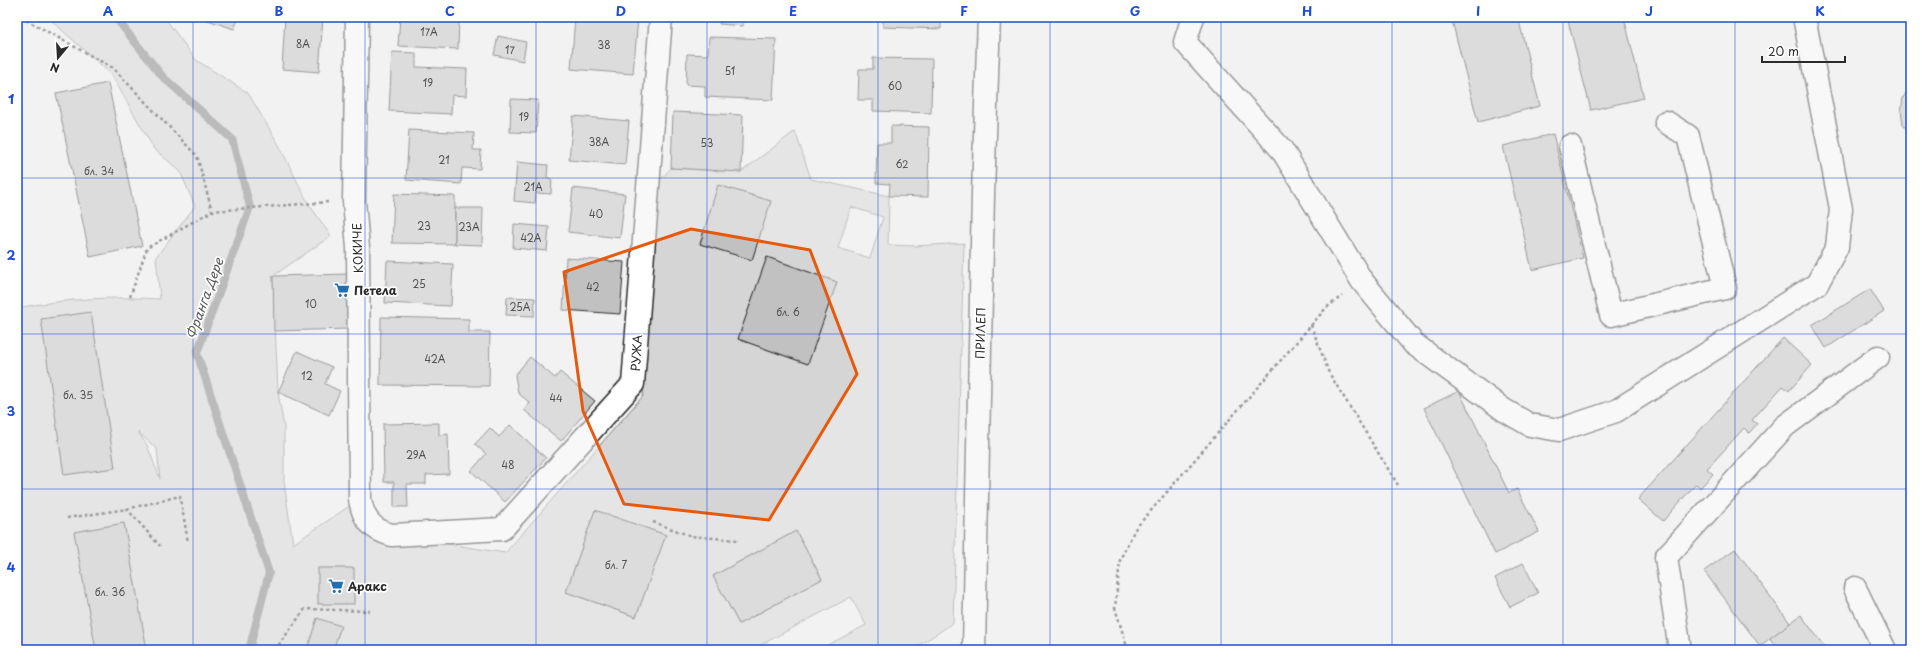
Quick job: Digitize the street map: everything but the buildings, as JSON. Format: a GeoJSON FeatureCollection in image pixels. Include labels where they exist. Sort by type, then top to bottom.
{"type":"FeatureCollection","features":[{"type":"Feature","properties":{"kind":"street","name":"КОКИЧЕ"},"geometry":{"type":"LineString","coordinates":[[357,17],[354,201],[358,248],[360,499],[366,519],[373,527],[392,535]]}},
{"type":"Feature","properties":{"kind":"street","name":"РУЖА"},"geometry":{"type":"LineString","coordinates":[[392,535],[502,529],[633,384],[661,17]]}},
{"type":"Feature","properties":{"kind":"street","name":"ПРИЛЕП"},"geometry":{"type":"LineString","coordinates":[[974,650],[983,202],[989,17]]}},
{"type":"Feature","properties":{"kind":"street"},"geometry":{"type":"LineString","coordinates":[[1193,17],[1185,42],[1282,150],[1362,281],[1414,344],[1504,410],[1530,425],[1559,430],[1616,411],[1818,284],[1838,247],[1841,209],[1804,17]]}},
{"type":"Feature","properties":{"kind":"street"},"geometry":{"type":"LineString","coordinates":[[1570,146],[1611,315],[1725,288],[1688,136],[1666,122]]}},
{"type":"Feature","properties":{"kind":"street"},"geometry":{"type":"LineString","coordinates":[[1680,650],[1666,557],[1785,426],[1878,357]]}},
{"type":"Feature","properties":{"kind":"street"},"geometry":{"type":"LineString","coordinates":[[1855,588],[1885,650]]}},
{"type":"Feature","properties":{"kind":"path"},"geometry":{"type":"LineString","coordinates":[[21,17],[112,68],[197,156],[212,211]]}},
{"type":"Feature","properties":{"kind":"path"},"geometry":{"type":"LineString","coordinates":[[130,297],[147,248],[212,211],[308,203]]}},
{"type":"Feature","properties":{"kind":"path"},"geometry":{"type":"LineString","coordinates":[[1128,650],[1116,608],[1120,560],[1136,529],[1326,308],[1362,281]]}},
{"type":"Feature","properties":{"kind":"path"},"geometry":{"type":"LineString","coordinates":[[1310,326],[1329,373],[1398,485]]}},
{"type":"Feature","properties":{"kind":"path"},"geometry":{"type":"LineString","coordinates":[[67,518],[127,509],[180,496],[188,542]]}},
{"type":"Feature","properties":{"kind":"path"},"geometry":{"type":"LineString","coordinates":[[127,509],[160,546]]}},
{"type":"Feature","properties":{"kind":"path"},"geometry":{"type":"LineString","coordinates":[[653,522],[691,536],[738,540]]}},
{"type":"Feature","properties":{"kind":"path"},"geometry":{"type":"LineString","coordinates":[[275,650],[305,609],[370,611]]}},
{"type":"Feature","properties":{"kind":"highlighted area"},"geometry":{"type":"Polygon","coordinates":[[[691,229],[810,250],[857,374],[769,520],[624,504],[583,411],[564,272],[691,229]]]}},
{"type":"Feature","properties":{"kind":"shaded area"},"geometry":{"type":"Polygon","coordinates":[[[52,17],[164,17],[196,60],[248,93],[279,145],[308,203],[331,236],[273,276],[278,392],[284,428],[284,482],[293,544],[360,499],[392,535],[505,553],[643,396],[660,180],[671,168],[741,172],[795,131],[811,179],[889,196],[888,245],[916,246],[964,243],[953,623],[912,650],[818,650],[866,625],[851,597],[751,650],[17,650],[17,308],[52,302],[88,299],[160,299],[156,257],[195,206],[180,171],[154,149],[111,74],[53,22],[52,17]],[[718,185],[700,244],[752,260],[770,201],[718,185]],[[851,207],[838,248],[870,258],[883,217],[851,207]],[[767,257],[738,339],[807,364],[837,282],[767,257]],[[138,432],[147,445],[160,479],[157,449],[138,432]],[[595,511],[566,592],[636,617],[665,535],[595,511]],[[796,531],[713,576],[739,624],[822,579],[796,531]]]}},
{"type":"Feature","properties":{"kind":"waterway","name":"Франга Дере"},"geometry":{"type":"LineString","coordinates":[[115,17],[163,77],[232,139],[250,207],[197,353],[269,573],[249,650]]}},
{"type":"Feature","properties":{"kind":"place","name":"Петела"},"geometry":{"type":"Point","coordinates":[342,290]}},
{"type":"Feature","properties":{"kind":"place","name":"Аракс"},"geometry":{"type":"Point","coordinates":[336,586]}}]}
